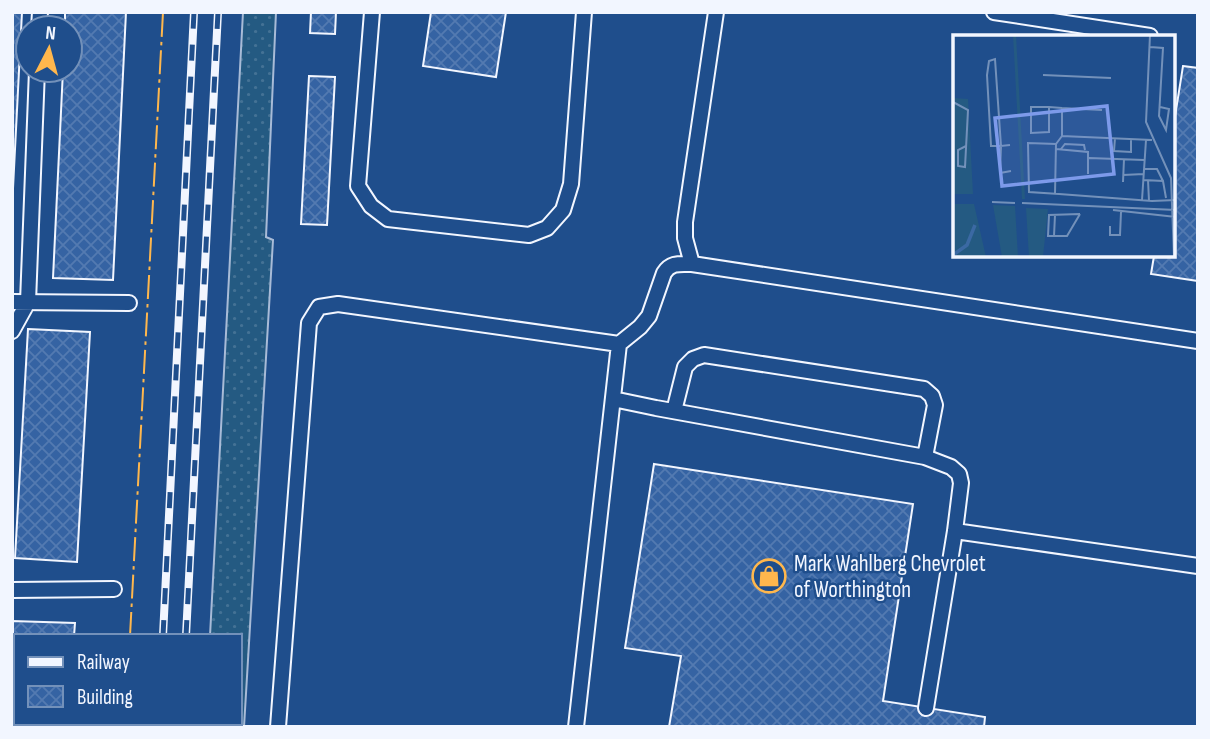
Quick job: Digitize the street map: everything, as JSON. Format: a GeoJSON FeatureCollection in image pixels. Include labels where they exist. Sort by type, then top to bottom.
{"type":"FeatureCollection","features":[{"type":"Feature","properties":{"kind":"lane"},"geometry":{"type":"LineString","coordinates":[[372,12],[358,187],[371,206],[388,219],[529,235],[547,228],[563,210],[571,184],[584,12]]}},
{"type":"Feature","properties":{"kind":"lane"},"geometry":{"type":"LineString","coordinates":[[692,264],[685,238],[685,222],[716,12]]}},
{"type":"Feature","properties":{"kind":"lane"},"geometry":{"type":"LineString","coordinates":[[994,12],[1144,35]]}},
{"type":"Feature","properties":{"kind":"lane"},"geometry":{"type":"LineString","coordinates":[[12,331],[28,302],[36,84]]}},
{"type":"Feature","properties":{"kind":"lane"},"geometry":{"type":"LineString","coordinates":[[576,727],[619,344],[649,316],[668,267],[692,264],[1198,341]]}},
{"type":"Feature","properties":{"kind":"lane"},"geometry":{"type":"LineString","coordinates":[[12,302],[130,303]]}},
{"type":"Feature","properties":{"kind":"lane"},"geometry":{"type":"LineString","coordinates":[[278,727],[309,323],[319,307],[338,304],[619,344]]}},
{"type":"Feature","properties":{"kind":"lane"},"geometry":{"type":"LineString","coordinates":[[674,411],[685,367],[693,359],[704,355],[924,389],[932,396],[935,405],[925,457]]}},
{"type":"Feature","properties":{"kind":"lane"},"geometry":{"type":"LineString","coordinates":[[613,398],[925,457],[951,467],[959,474],[961,483],[956,531],[926,708]]}},
{"type":"Feature","properties":{"kind":"lane"},"geometry":{"type":"LineString","coordinates":[[956,531],[1198,566]]}},
{"type":"Feature","properties":{"kind":"lane"},"geometry":{"type":"LineString","coordinates":[[12,590],[114,589]]}},
{"type":"Feature","properties":{"kind":"shaded area"},"geometry":{"type":"Polygon","coordinates":[[[243,12],[276,12],[266,237],[273,240],[244,727],[206,727],[242,725],[242,634],[210,634],[243,12]]]}},
{"type":"Feature","properties":{"kind":"building"},"geometry":{"type":"Polygon","coordinates":[[[12,12],[22,12],[14,14],[14,84],[18,84],[12,208],[12,12]]]}},
{"type":"Feature","properties":{"kind":"building"},"geometry":{"type":"Polygon","coordinates":[[[126,12],[113,280],[53,278],[62,84],[84,84],[84,14],[65,14],[126,12]]]}},
{"type":"Feature","properties":{"kind":"building"},"geometry":{"type":"Polygon","coordinates":[[[311,12],[336,12],[335,34],[310,33],[311,12]]]}},
{"type":"Feature","properties":{"kind":"building"},"geometry":{"type":"Polygon","coordinates":[[[431,12],[506,12],[496,77],[423,66],[431,12]]]}},
{"type":"Feature","properties":{"kind":"building"},"geometry":{"type":"Polygon","coordinates":[[[1183,66],[1198,68],[1198,281],[1151,274],[1154,257],[1175,257],[1175,116],[1183,66]]]}},
{"type":"Feature","properties":{"kind":"building"},"geometry":{"type":"Polygon","coordinates":[[[309,76],[335,77],[327,225],[301,224],[309,76]]]}},
{"type":"Feature","properties":{"kind":"building"},"geometry":{"type":"Polygon","coordinates":[[[28,329],[90,332],[77,562],[15,558],[28,329]]]}},
{"type":"Feature","properties":{"kind":"building","name":"Mark Wahlberg Chevrolet of Worthington"},"geometry":{"type":"Polygon","coordinates":[[[654,464],[913,504],[883,701],[985,717],[984,727],[669,727],[681,656],[625,648],[654,464]]]}},
{"type":"Feature","properties":{"kind":"building"},"geometry":{"type":"Polygon","coordinates":[[[12,621],[75,623],[74,634],[14,634],[12,692],[12,621]]]}},
{"type":"Feature","properties":{"kind":"railway"},"geometry":{"type":"LineString","coordinates":[[163,634],[194,12]]}},
{"type":"Feature","properties":{"kind":"railway"},"geometry":{"type":"LineString","coordinates":[[186,634],[218,12]]}},
{"type":"Feature","properties":{"kind":"power"},"geometry":{"type":"LineString","coordinates":[[130,634],[163,12]]}},
{"type":"Feature","properties":{"kind":"place","name":"Mark Wahlberg Chevrolet of Worthington"},"geometry":{"type":"Point","coordinates":[769,576]}}]}
